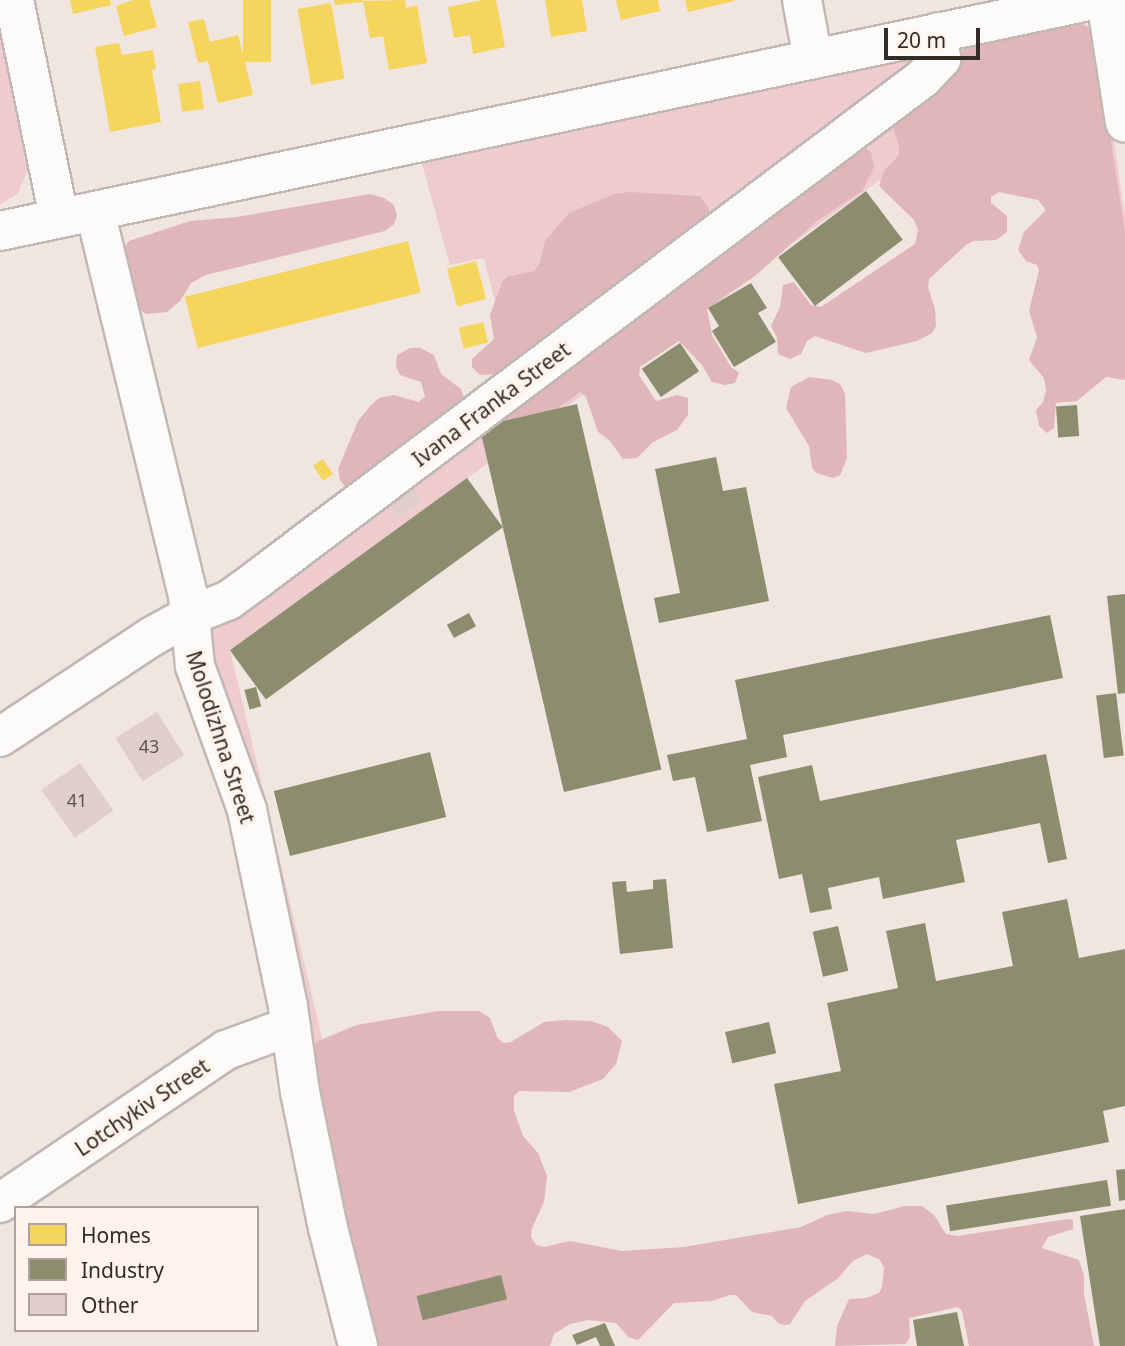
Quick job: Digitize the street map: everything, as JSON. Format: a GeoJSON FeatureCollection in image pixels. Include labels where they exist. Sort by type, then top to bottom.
{"type":"FeatureCollection","features":[{"type":"Feature","properties":{"kind":"street","name":"Molodizhna Street"},"geometry":{"type":"LineString","coordinates":[[14,0],[188,595],[195,666],[247,810],[291,1026],[300,1092],[328,1228],[358,1346]]}},
{"type":"Feature","properties":{"kind":"street"},"geometry":{"type":"LineString","coordinates":[[802,0],[813,59]]}},
{"type":"Feature","properties":{"kind":"street"},"geometry":{"type":"LineString","coordinates":[[0,230],[1093,0]]}},
{"type":"Feature","properties":{"kind":"street"},"geometry":{"type":"LineString","coordinates":[[1106,0],[1125,123]]}},
{"type":"Feature","properties":{"kind":"street","name":"Ivana Franka Street"},"geometry":{"type":"LineString","coordinates":[[0,737],[189,616],[229,600],[249,586],[922,79],[941,59],[937,32]]}},
{"type":"Feature","properties":{"kind":"street","name":"Lotchykiv Street"},"geometry":{"type":"LineString","coordinates":[[0,1203],[226,1050],[291,1026]]}},
{"type":"Feature","properties":{"kind":"shaded area"},"geometry":{"type":"Polygon","coordinates":[[[0,4],[28,169],[18,193],[0,205],[0,4]]]}},
{"type":"Feature","properties":{"kind":"shaded area"},"geometry":{"type":"Polygon","coordinates":[[[1077,20],[1094,30],[1100,46],[1125,217],[1125,324],[1003,91],[230,650],[395,1346],[366,1346],[203,618],[952,45],[1077,20]]]}},
{"type":"Feature","properties":{"kind":"shaded area"},"geometry":{"type":"Polygon","coordinates":[[[1076,23],[1087,26],[1096,46],[1125,232],[1125,380],[1106,377],[1077,401],[1056,403],[1054,428],[1047,433],[1039,426],[1036,410],[1043,402],[1046,390],[1044,378],[1029,360],[1037,337],[1029,311],[1039,270],[1037,265],[1026,261],[1018,250],[1024,232],[1046,210],[1038,200],[999,192],[991,197],[991,203],[1007,216],[1007,232],[996,240],[973,241],[966,245],[929,279],[928,287],[935,309],[936,326],[932,333],[917,341],[866,353],[815,336],[807,341],[801,354],[790,359],[778,354],[777,338],[771,326],[780,307],[783,285],[794,282],[811,305],[821,307],[915,244],[918,230],[914,220],[879,186],[884,171],[899,155],[899,145],[892,125],[897,116],[952,76],[964,48],[1076,23]]]}},
{"type":"Feature","properties":{"kind":"shaded area"},"geometry":{"type":"Polygon","coordinates":[[[915,50],[924,61],[514,375],[484,258],[450,265],[420,157],[915,50]]]}},
{"type":"Feature","properties":{"kind":"shaded area"},"geometry":{"type":"Polygon","coordinates":[[[860,145],[871,152],[874,167],[862,191],[817,221],[755,276],[707,309],[712,335],[731,367],[739,373],[735,383],[725,385],[712,382],[702,365],[679,341],[640,367],[639,375],[656,401],[677,395],[688,398],[688,415],[677,430],[653,442],[637,458],[623,459],[609,440],[598,432],[586,397],[580,392],[510,443],[492,450],[484,447],[483,432],[739,239],[755,232],[766,215],[860,145]]]}},
{"type":"Feature","properties":{"kind":"shaded area"},"geometry":{"type":"Polygon","coordinates":[[[630,192],[700,196],[709,209],[709,215],[702,225],[504,374],[480,375],[472,367],[472,359],[494,339],[490,315],[502,282],[507,277],[534,271],[540,263],[545,241],[569,213],[614,194],[630,192]]]}},
{"type":"Feature","properties":{"kind":"shaded area"},"geometry":{"type":"Polygon","coordinates":[[[370,194],[384,198],[394,205],[397,216],[394,224],[385,231],[206,275],[191,283],[180,301],[167,312],[146,314],[135,306],[122,250],[129,241],[190,221],[237,217],[370,194]]]}},
{"type":"Feature","properties":{"kind":"shaded area"},"geometry":{"type":"Polygon","coordinates":[[[410,348],[420,348],[434,355],[441,374],[461,389],[465,401],[358,489],[345,486],[340,480],[338,469],[358,421],[371,405],[379,398],[394,395],[419,402],[425,396],[421,382],[400,375],[396,367],[397,355],[410,348]]]}},
{"type":"Feature","properties":{"kind":"shaded area"},"geometry":{"type":"Polygon","coordinates":[[[809,377],[832,380],[840,384],[845,394],[847,458],[840,475],[833,478],[816,473],[812,467],[809,446],[786,408],[791,387],[809,377]]]}},
{"type":"Feature","properties":{"kind":"shaded area"},"geometry":{"type":"Polygon","coordinates":[[[438,1011],[479,1011],[490,1018],[497,1037],[503,1043],[511,1042],[544,1022],[566,1020],[591,1021],[608,1027],[622,1041],[616,1064],[603,1079],[569,1092],[519,1091],[514,1096],[514,1110],[523,1136],[538,1153],[547,1176],[544,1202],[532,1228],[531,1237],[536,1245],[544,1247],[570,1241],[622,1251],[684,1247],[801,1227],[827,1215],[847,1211],[874,1214],[905,1206],[922,1206],[934,1215],[946,1234],[957,1236],[1068,1219],[1073,1220],[1073,1229],[1048,1237],[1042,1248],[1079,1260],[1084,1276],[1084,1294],[1094,1346],[969,1346],[962,1311],[958,1307],[909,1318],[910,1337],[906,1344],[835,1346],[837,1326],[849,1299],[866,1298],[879,1293],[882,1287],[884,1268],[880,1260],[867,1254],[853,1261],[837,1279],[805,1301],[790,1324],[785,1325],[778,1323],[772,1316],[752,1312],[736,1295],[730,1295],[712,1301],[674,1303],[638,1340],[628,1337],[616,1323],[588,1320],[570,1324],[554,1334],[550,1346],[370,1346],[309,1054],[318,1041],[357,1025],[438,1011]]]}},
{"type":"Feature","properties":{"kind":"building: Homes"},"geometry":{"type":"Polygon","coordinates":[[[70,0],[110,0],[111,5],[73,14],[70,0]]]}},
{"type":"Feature","properties":{"kind":"building: Homes"},"geometry":{"type":"Polygon","coordinates":[[[133,0],[149,0],[157,27],[124,36],[116,6],[133,0]]]}},
{"type":"Feature","properties":{"kind":"building: Homes"},"geometry":{"type":"Polygon","coordinates":[[[243,0],[271,0],[271,62],[243,62],[243,0]]]}},
{"type":"Feature","properties":{"kind":"building: Homes"},"geometry":{"type":"Polygon","coordinates":[[[334,0],[363,0],[363,2],[335,5],[334,0]]]}},
{"type":"Feature","properties":{"kind":"building: Homes"},"geometry":{"type":"Polygon","coordinates":[[[405,0],[406,8],[417,5],[427,63],[389,70],[383,36],[370,38],[363,1],[405,0]]]}},
{"type":"Feature","properties":{"kind":"building: Homes"},"geometry":{"type":"Polygon","coordinates":[[[496,0],[505,47],[473,54],[470,35],[454,38],[448,7],[496,0]]]}},
{"type":"Feature","properties":{"kind":"building: Homes"},"geometry":{"type":"Polygon","coordinates":[[[545,0],[582,0],[587,31],[551,37],[545,0]]]}},
{"type":"Feature","properties":{"kind":"building: Homes"},"geometry":{"type":"Polygon","coordinates":[[[616,0],[658,0],[660,11],[621,20],[616,0]]]}},
{"type":"Feature","properties":{"kind":"building: Homes"},"geometry":{"type":"Polygon","coordinates":[[[685,0],[734,0],[734,1],[688,12],[685,0]]]}},
{"type":"Feature","properties":{"kind":"building: Homes"},"geometry":{"type":"Polygon","coordinates":[[[331,3],[344,79],[311,85],[298,9],[331,3]]]}},
{"type":"Feature","properties":{"kind":"building: Homes"},"geometry":{"type":"Polygon","coordinates":[[[204,19],[210,42],[238,35],[253,95],[218,103],[208,61],[198,63],[188,22],[204,19]]]}},
{"type":"Feature","properties":{"kind":"building: Homes"},"geometry":{"type":"Polygon","coordinates":[[[119,43],[122,55],[153,50],[156,69],[152,70],[161,122],[110,132],[95,47],[119,43]]]}},
{"type":"Feature","properties":{"kind":"building: Homes"},"geometry":{"type":"Polygon","coordinates":[[[200,81],[204,109],[182,112],[178,84],[200,81]]]}},
{"type":"Feature","properties":{"kind":"building: Homes"},"geometry":{"type":"Polygon","coordinates":[[[408,241],[421,292],[198,348],[185,297],[408,241]]]}},
{"type":"Feature","properties":{"kind":"building: Homes"},"geometry":{"type":"Polygon","coordinates":[[[476,261],[486,299],[457,306],[447,269],[476,261]]]}},
{"type":"Feature","properties":{"kind":"building: Homes"},"geometry":{"type":"Polygon","coordinates":[[[483,322],[488,342],[464,348],[459,328],[483,322]]]}},
{"type":"Feature","properties":{"kind":"building: Homes"},"geometry":{"type":"Polygon","coordinates":[[[323,459],[333,474],[323,481],[313,466],[323,459]]]}},
{"type":"Feature","properties":{"kind":"building: Industry"},"geometry":{"type":"Polygon","coordinates":[[[866,191],[903,240],[815,306],[778,257],[866,191]]]}},
{"type":"Feature","properties":{"kind":"building: Industry"},"geometry":{"type":"Polygon","coordinates":[[[751,283],[767,308],[758,313],[776,342],[734,367],[712,331],[719,326],[708,308],[751,283]]]}},
{"type":"Feature","properties":{"kind":"building: Industry"},"geometry":{"type":"Polygon","coordinates":[[[680,343],[699,371],[661,397],[642,369],[680,343]]]}},
{"type":"Feature","properties":{"kind":"building: Industry"},"geometry":{"type":"Polygon","coordinates":[[[577,404],[661,769],[564,792],[480,426],[577,404]]]}},
{"type":"Feature","properties":{"kind":"building: Industry"},"geometry":{"type":"Polygon","coordinates":[[[1077,405],[1079,436],[1058,437],[1056,406],[1077,405]]]}},
{"type":"Feature","properties":{"kind":"building: Industry"},"geometry":{"type":"Polygon","coordinates":[[[716,457],[723,491],[746,487],[769,601],[659,623],[654,598],[680,593],[655,469],[716,457]]]}},
{"type":"Feature","properties":{"kind":"building: Industry"},"geometry":{"type":"Polygon","coordinates":[[[467,478],[503,527],[266,700],[230,650],[467,478]]]}},
{"type":"Feature","properties":{"kind":"building: Industry"},"geometry":{"type":"Polygon","coordinates":[[[1125,594],[1125,693],[1118,694],[1107,596],[1125,594]]]}},
{"type":"Feature","properties":{"kind":"building: Industry"},"geometry":{"type":"Polygon","coordinates":[[[469,613],[476,626],[454,638],[447,625],[469,613]]]}},
{"type":"Feature","properties":{"kind":"building: Industry"},"geometry":{"type":"Polygon","coordinates":[[[1050,615],[1063,678],[783,735],[787,757],[750,765],[762,821],[707,832],[695,777],[673,781],[667,755],[747,739],[735,680],[1050,615]]]}},
{"type":"Feature","properties":{"kind":"building: Industry"},"geometry":{"type":"Polygon","coordinates":[[[256,687],[261,706],[250,709],[244,690],[256,687]]]}},
{"type":"Feature","properties":{"kind":"building: Industry"},"geometry":{"type":"Polygon","coordinates":[[[1116,693],[1124,756],[1104,758],[1096,695],[1116,693]]]}},
{"type":"Feature","properties":{"kind":"building: Industry"},"geometry":{"type":"Polygon","coordinates":[[[430,752],[446,817],[290,856],[274,791],[430,752]]]}},
{"type":"Feature","properties":{"kind":"building: Industry"},"geometry":{"type":"Polygon","coordinates":[[[1046,754],[1067,859],[1048,863],[1040,823],[956,840],[965,882],[883,899],[879,877],[828,888],[832,909],[810,913],[802,874],[779,879],[758,777],[812,765],[820,801],[1046,754]]]}},
{"type":"Feature","properties":{"kind":"building: Industry"},"geometry":{"type":"Polygon","coordinates":[[[666,879],[673,948],[620,954],[612,882],[626,881],[627,892],[653,889],[653,880],[666,879]]]}},
{"type":"Feature","properties":{"kind":"building: Industry"},"geometry":{"type":"Polygon","coordinates":[[[1067,899],[1079,958],[1125,949],[1125,1106],[1103,1111],[1109,1142],[798,1204],[774,1084],[841,1071],[827,1003],[898,988],[886,931],[925,923],[936,981],[1013,966],[1002,912],[1067,899]]]}},
{"type":"Feature","properties":{"kind":"building: Industry"},"geometry":{"type":"Polygon","coordinates":[[[838,926],[848,971],[823,977],[813,932],[838,926]]]}},
{"type":"Feature","properties":{"kind":"building: Industry"},"geometry":{"type":"Polygon","coordinates":[[[769,1022],[776,1053],[732,1063],[725,1032],[769,1022]]]}},
{"type":"Feature","properties":{"kind":"building: Industry"},"geometry":{"type":"Polygon","coordinates":[[[1125,1169],[1125,1200],[1119,1201],[1116,1170],[1125,1169]]]}},
{"type":"Feature","properties":{"kind":"building: Industry"},"geometry":{"type":"Polygon","coordinates":[[[1107,1180],[1111,1206],[950,1231],[946,1205],[1107,1180]]]}},
{"type":"Feature","properties":{"kind":"building: Industry"},"geometry":{"type":"Polygon","coordinates":[[[1125,1209],[1125,1346],[1100,1346],[1080,1216],[1125,1209]]]}},
{"type":"Feature","properties":{"kind":"building: Industry"},"geometry":{"type":"Polygon","coordinates":[[[501,1275],[507,1299],[423,1320],[417,1296],[501,1275]]]}},
{"type":"Feature","properties":{"kind":"building: Industry"},"geometry":{"type":"Polygon","coordinates":[[[957,1312],[964,1346],[917,1346],[913,1320],[957,1312]]]}},
{"type":"Feature","properties":{"kind":"building: Industry"},"geometry":{"type":"Polygon","coordinates":[[[605,1323],[615,1346],[600,1346],[596,1337],[577,1345],[572,1335],[605,1323]]]}},
{"type":"Feature","properties":{"kind":"building: Other"},"geometry":{"type":"Polygon","coordinates":[[[409,482],[422,501],[398,517],[385,498],[409,482]]]}},
{"type":"Feature","properties":{"kind":"building: Other"},"geometry":{"type":"Polygon","coordinates":[[[157,712],[184,755],[142,781],[115,738],[157,712]]]}},
{"type":"Feature","properties":{"kind":"building: Other"},"geometry":{"type":"Polygon","coordinates":[[[80,763],[113,811],[75,837],[41,790],[80,763]]]}}]}
